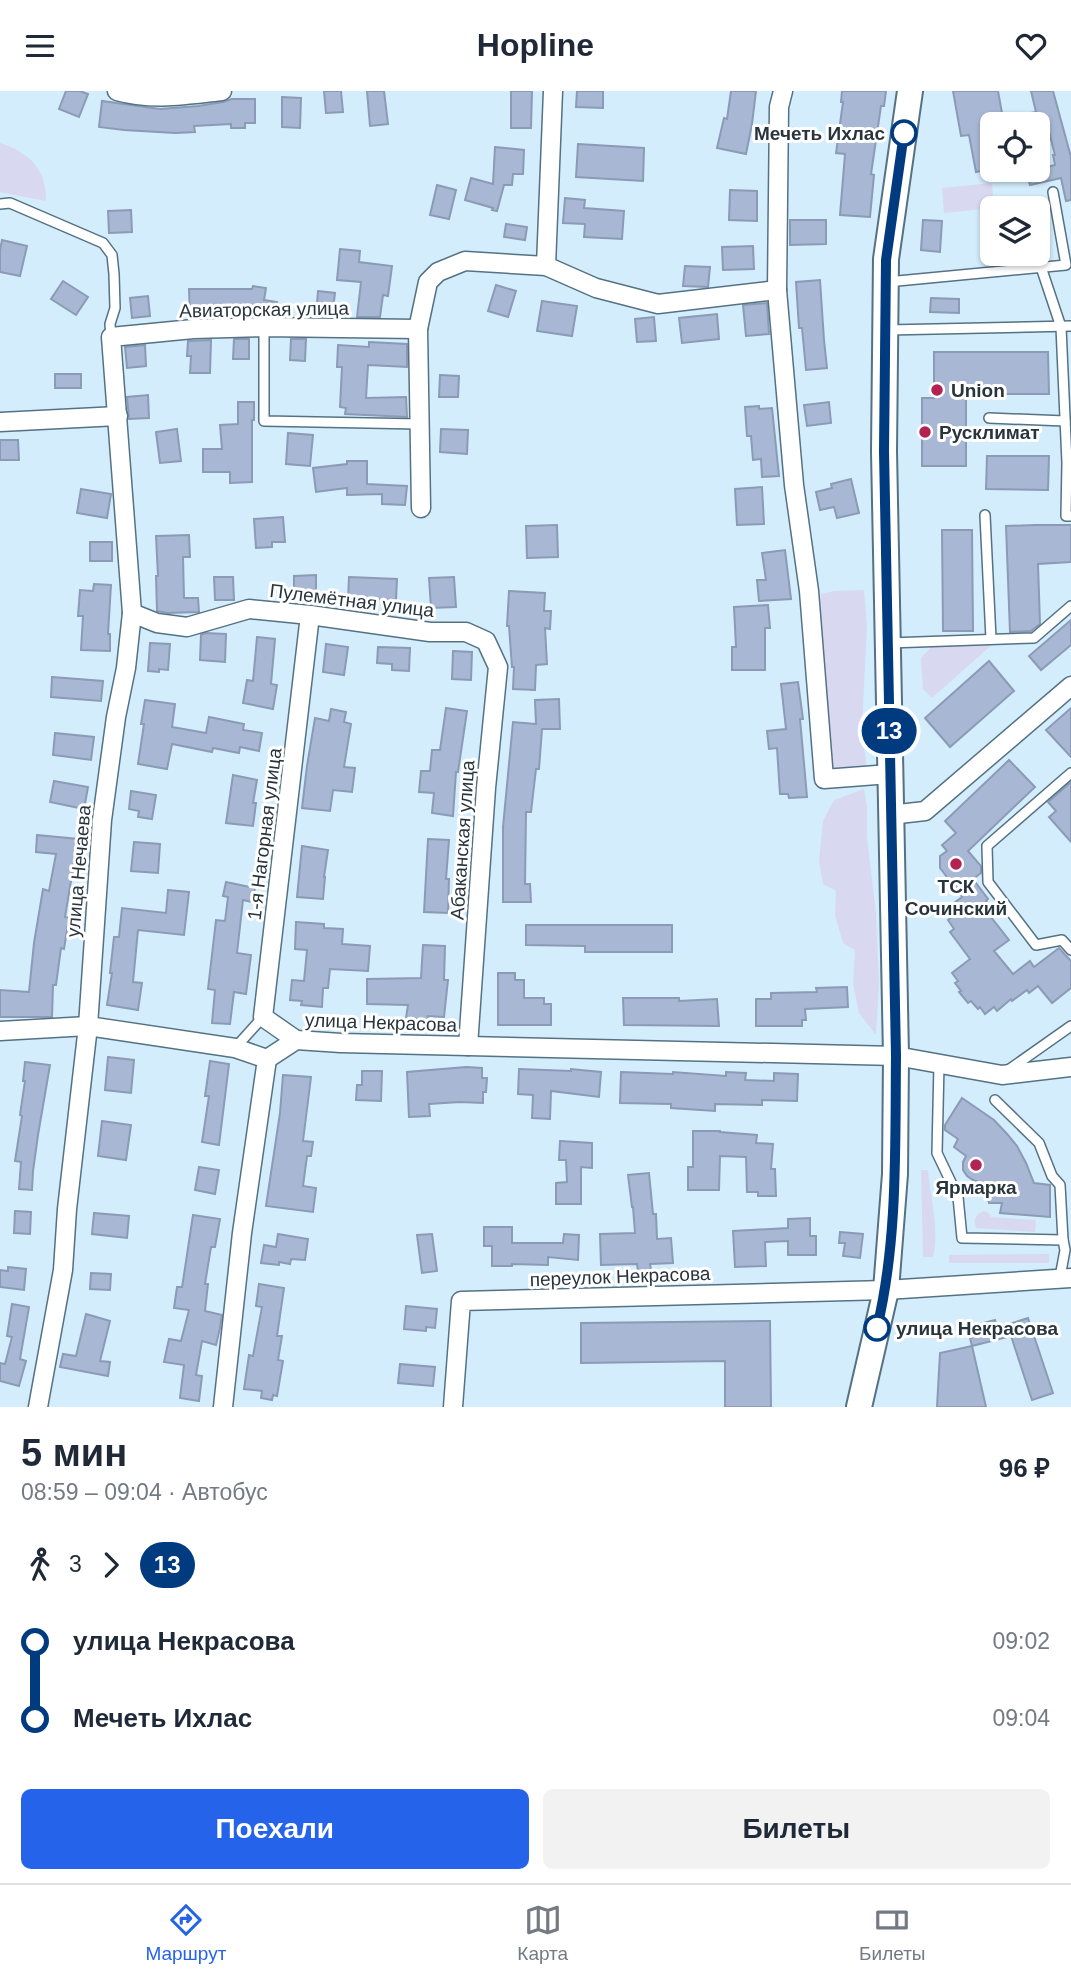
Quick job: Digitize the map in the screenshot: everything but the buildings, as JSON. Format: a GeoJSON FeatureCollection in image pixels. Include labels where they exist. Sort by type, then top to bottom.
{"type":"FeatureCollection","features":[{"type":"Feature","properties":{"kind":"main road"},"geometry":{"type":"LineString","coordinates":[[859,1407],[886,1290],[895,1174],[896,1056],[884,451],[885,330],[886,260],[910,91]]}},
{"type":"Feature","properties":{"kind":"street"},"geometry":{"type":"LineString","coordinates":[[117,91],[130,95],[166,97],[222,91]]}},
{"type":"Feature","properties":{"kind":"street"},"geometry":{"type":"LineString","coordinates":[[545,266],[553,91]]}},
{"type":"Feature","properties":{"kind":"street"},"geometry":{"type":"LineString","coordinates":[[783,91],[779,107],[777,290],[794,485],[809,591],[824,779],[890,774]]}},
{"type":"Feature","properties":{"kind":"street"},"geometry":{"type":"LineString","coordinates":[[421,508],[418,329],[428,282],[438,272],[465,261],[545,266],[596,288],[658,304],[777,290]]}},
{"type":"Feature","properties":{"kind":"street","name":"Авиаторская улица"},"geometry":{"type":"LineString","coordinates":[[111,337],[192,329],[264,327],[418,329]]}},
{"type":"Feature","properties":{"kind":"street","name":"улица Нечаева"},"geometry":{"type":"LineString","coordinates":[[38,1407],[63,1270],[66,1209],[88,1026],[102,820],[132,613],[111,337]]}},
{"type":"Feature","properties":{"kind":"street"},"geometry":{"type":"LineString","coordinates":[[0,422],[118,416]]}},
{"type":"Feature","properties":{"kind":"street","name":"Пулемётная улица"},"geometry":{"type":"LineString","coordinates":[[132,613],[157,623],[187,627],[249,609],[430,632],[467,632],[486,641]]}},
{"type":"Feature","properties":{"kind":"street","name":"1-я Нагорная улица"},"geometry":{"type":"LineString","coordinates":[[263,1017],[310,615]]}},
{"type":"Feature","properties":{"kind":"street","name":"Абаканская улица"},"geometry":{"type":"LineString","coordinates":[[468,1046],[486,788],[498,667],[486,641]]}},
{"type":"Feature","properties":{"kind":"street"},"geometry":{"type":"LineString","coordinates":[[890,815],[926,811],[1071,686]]}},
{"type":"Feature","properties":{"kind":"street"},"geometry":{"type":"LineString","coordinates":[[263,1017],[296,1040]]}},
{"type":"Feature","properties":{"kind":"street"},"geometry":{"type":"LineString","coordinates":[[0,1031],[88,1026],[235,1048],[267,1059],[242,1233],[223,1407]]}},
{"type":"Feature","properties":{"kind":"street","name":"улица Некрасова"},"geometry":{"type":"LineString","coordinates":[[267,1059],[296,1040],[896,1056],[1002,1075],[1071,1067]]}},
{"type":"Feature","properties":{"kind":"street"},"geometry":{"type":"LineString","coordinates":[[886,1290],[1066,1277]]}},
{"type":"Feature","properties":{"kind":"street","name":"переулок Некрасова"},"geometry":{"type":"LineString","coordinates":[[453,1407],[461,1301],[886,1290]]}},
{"type":"Feature","properties":{"kind":"lane"},"geometry":{"type":"LineString","coordinates":[[886,282],[1066,265],[1053,193]]}},
{"type":"Feature","properties":{"kind":"lane"},"geometry":{"type":"LineString","coordinates":[[0,204],[10,203],[103,243],[112,255],[114,274],[115,308],[110,324],[111,337]]}},
{"type":"Feature","properties":{"kind":"lane"},"geometry":{"type":"LineString","coordinates":[[1041,267],[1066,327],[1065,421],[1069,463],[1066,516],[1071,516]]}},
{"type":"Feature","properties":{"kind":"lane"},"geometry":{"type":"LineString","coordinates":[[264,327],[264,421],[420,424]]}},
{"type":"Feature","properties":{"kind":"lane"},"geometry":{"type":"LineString","coordinates":[[885,330],[1066,327]]}},
{"type":"Feature","properties":{"kind":"lane"},"geometry":{"type":"LineString","coordinates":[[989,418],[1065,421]]}},
{"type":"Feature","properties":{"kind":"lane"},"geometry":{"type":"LineString","coordinates":[[985,515],[991,639]]}},
{"type":"Feature","properties":{"kind":"lane"},"geometry":{"type":"LineString","coordinates":[[887,643],[1034,638],[1071,605]]}},
{"type":"Feature","properties":{"kind":"lane"},"geometry":{"type":"LineString","coordinates":[[1071,773],[987,846],[988,882],[1036,945],[1062,940],[1071,950]]}},
{"type":"Feature","properties":{"kind":"lane"},"geometry":{"type":"LineString","coordinates":[[235,1048],[263,1017]]}},
{"type":"Feature","properties":{"kind":"lane"},"geometry":{"type":"LineString","coordinates":[[1002,1075],[1071,1026]]}},
{"type":"Feature","properties":{"kind":"lane"},"geometry":{"type":"LineString","coordinates":[[939,1064],[937,1153],[958,1198],[962,1238],[1066,1247]]}},
{"type":"Feature","properties":{"kind":"lane"},"geometry":{"type":"LineString","coordinates":[[995,1100],[1039,1143],[1052,1176],[1060,1185],[1066,1277]]}},
{"type":"Feature","properties":{"kind":"shaded area"},"geometry":{"type":"Polygon","coordinates":[[[0,143],[20,151],[40,171],[46,190],[46,201],[0,192],[0,143]]]}},
{"type":"Feature","properties":{"kind":"shaded area"},"geometry":{"type":"Polygon","coordinates":[[[992,183],[993,196],[980,196],[980,209],[944,213],[942,188],[992,183]]]}},
{"type":"Feature","properties":{"kind":"shaded area"},"geometry":{"type":"Polygon","coordinates":[[[864,590],[867,626],[862,726],[867,771],[833,770],[828,750],[819,642],[821,594],[864,590]]]}},
{"type":"Feature","properties":{"kind":"shaded area"},"geometry":{"type":"Polygon","coordinates":[[[995,642],[932,698],[923,689],[921,658],[933,645],[995,642]]]}},
{"type":"Feature","properties":{"kind":"shaded area"},"geometry":{"type":"Polygon","coordinates":[[[864,789],[876,913],[879,984],[876,1035],[859,1013],[853,984],[855,950],[843,943],[835,915],[836,891],[823,884],[819,861],[823,821],[834,800],[864,789]]]}},
{"type":"Feature","properties":{"kind":"shaded area"},"geometry":{"type":"Polygon","coordinates":[[[921,1170],[928,1170],[935,1225],[933,1257],[923,1257],[921,1170]]]}},
{"type":"Feature","properties":{"kind":"shaded area"},"geometry":{"type":"Polygon","coordinates":[[[984,1211],[991,1217],[1036,1220],[1035,1232],[976,1228],[976,1217],[984,1211]]]}},
{"type":"Feature","properties":{"kind":"shaded area"},"geometry":{"type":"Polygon","coordinates":[[[1049,1254],[1049,1263],[949,1263],[949,1255],[1049,1254]]]}},
{"type":"Feature","properties":{"kind":"bus line","name":"13"},"geometry":{"type":"LineString","coordinates":[[877,1328],[886,1290],[895,1174],[896,1056],[884,451],[886,260],[904,133]]}},
{"type":"Feature","properties":{"kind":"place","name":"Мечеть Ихлас"},"geometry":{"type":"Point","coordinates":[904,133]}},
{"type":"Feature","properties":{"kind":"place","name":"Union"},"geometry":{"type":"Point","coordinates":[937,390]}},
{"type":"Feature","properties":{"kind":"place","name":"Русклимат"},"geometry":{"type":"Point","coordinates":[925,432]}},
{"type":"Feature","properties":{"kind":"place","name":"ТСК Сочинский"},"geometry":{"type":"Point","coordinates":[956,864]}},
{"type":"Feature","properties":{"kind":"place","name":"Ярмарка"},"geometry":{"type":"Point","coordinates":[976,1165]}},
{"type":"Feature","properties":{"kind":"place","name":"улица Некрасова"},"geometry":{"type":"Point","coordinates":[877,1328]}}]}
